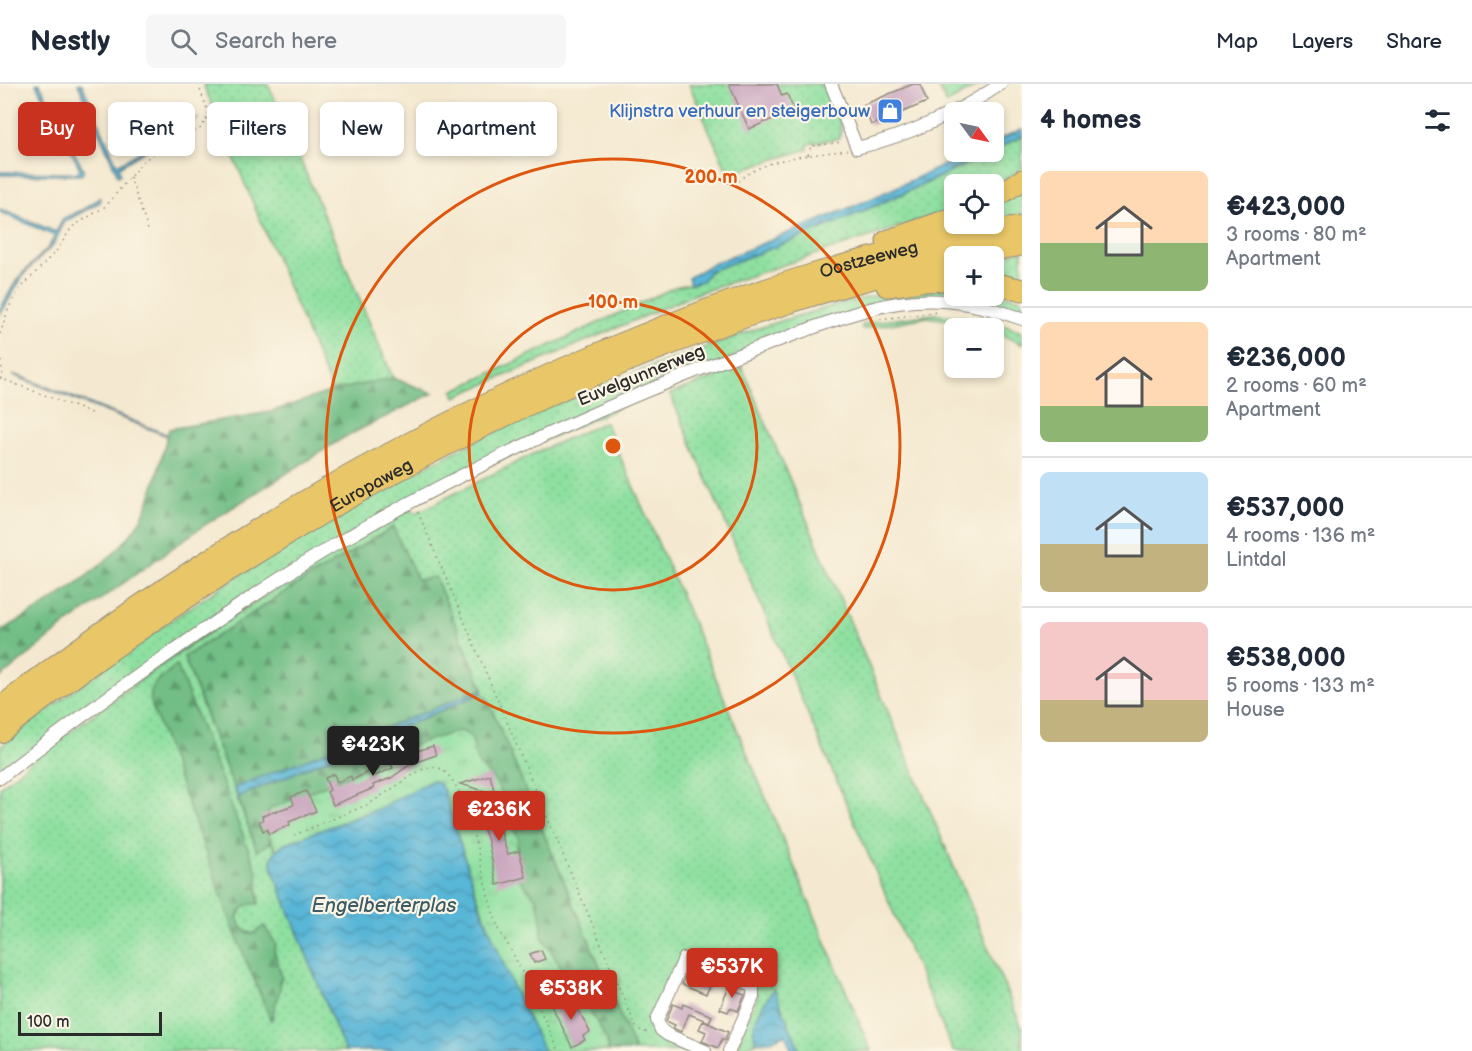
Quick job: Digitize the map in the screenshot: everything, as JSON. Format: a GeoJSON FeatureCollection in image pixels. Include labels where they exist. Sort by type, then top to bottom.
{"type":"FeatureCollection","features":[{"type":"Feature","properties":{"kind":"highway"},"geometry":{"type":"LineString","coordinates":[[1004,192],[1022,180]]}},
{"type":"Feature","properties":{"kind":"highway"},"geometry":{"type":"LineString","coordinates":[[718,306],[802,271],[944,221]]}},
{"type":"Feature","properties":{"kind":"highway","name":"Oostzeeweg"},"geometry":{"type":"LineString","coordinates":[[718,306],[792,279],[857,260],[1022,227]]}},
{"type":"Feature","properties":{"kind":"highway"},"geometry":{"type":"LineString","coordinates":[[1004,248],[1022,245]]}},
{"type":"Feature","properties":{"kind":"highway","name":"Oostzeeweg"},"geometry":{"type":"LineString","coordinates":[[777,304],[842,285],[944,260]]}},
{"type":"Feature","properties":{"kind":"highway"},"geometry":{"type":"LineString","coordinates":[[777,304],[920,280],[944,280]]}},
{"type":"Feature","properties":{"kind":"highway"},"geometry":{"type":"LineString","coordinates":[[1004,286],[1022,290]]}},
{"type":"Feature","properties":{"kind":"highway","name":"Europaweg"},"geometry":{"type":"LineString","coordinates":[[0,732],[101,656],[176,604],[280,537],[362,489],[555,392],[658,348],[777,304]]}},
{"type":"Feature","properties":{"kind":"highway","name":"Europaweg"},"geometry":{"type":"LineString","coordinates":[[0,708],[164,590],[250,534],[383,456],[511,392],[645,333],[718,306]]}},
{"type":"Feature","properties":{"kind":"street"},"geometry":{"type":"LineString","coordinates":[[831,84],[855,144],[920,128],[961,109],[1001,84]]}},
{"type":"Feature","properties":{"kind":"street","name":"Euvelgunnerweg"},"geometry":{"type":"LineString","coordinates":[[0,778],[110,695],[298,567],[509,452],[579,419],[727,359],[831,321],[898,303],[940,301],[982,306],[1022,319]]}},
{"type":"Feature","properties":{"kind":"street"},"geometry":{"type":"LineString","coordinates":[[705,1051],[668,1035],[661,1030],[657,1020],[684,959],[693,960],[745,981],[753,988],[753,997],[729,1051]]}},
{"type":"Feature","properties":{"kind":"path"},"geometry":{"type":"LineString","coordinates":[[0,334],[9,307],[30,277],[57,250],[72,227],[106,206],[143,161],[201,128],[209,114],[198,84]]}},
{"type":"Feature","properties":{"kind":"path"},"geometry":{"type":"LineString","coordinates":[[738,180],[747,173],[767,165],[855,144]]}},
{"type":"Feature","properties":{"kind":"path"},"geometry":{"type":"LineString","coordinates":[[808,155],[811,146],[855,144]]}},
{"type":"Feature","properties":{"kind":"path"},"geometry":{"type":"LineString","coordinates":[[130,177],[148,230]]}},
{"type":"Feature","properties":{"kind":"path"},"geometry":{"type":"LineString","coordinates":[[877,319],[943,312]]}},
{"type":"Feature","properties":{"kind":"path"},"geometry":{"type":"LineString","coordinates":[[0,355],[3,371],[1,379],[91,413]]}},
{"type":"Feature","properties":{"kind":"path"},"geometry":{"type":"LineString","coordinates":[[416,509],[636,1027],[643,1032],[661,1030]]}},
{"type":"Feature","properties":{"kind":"path"},"geometry":{"type":"LineString","coordinates":[[294,835],[369,804],[421,770],[430,767],[446,772],[456,787],[469,818],[488,899],[497,925],[559,1051]]}},
{"type":"Feature","properties":{"kind":"green space"},"geometry":{"type":"Polygon","coordinates":[[[203,84],[268,84],[276,102],[211,102],[203,84]]]}},
{"type":"Feature","properties":{"kind":"green space"},"geometry":{"type":"Polygon","coordinates":[[[689,84],[824,84],[841,126],[839,138],[808,144],[808,149],[746,168],[731,180],[689,84]]]}},
{"type":"Feature","properties":{"kind":"green space"},"geometry":{"type":"Polygon","coordinates":[[[938,84],[980,84],[949,102],[945,102],[938,84]]]}},
{"type":"Feature","properties":{"kind":"green space"},"geometry":{"type":"Polygon","coordinates":[[[1022,136],[1022,168],[1004,180],[1004,174],[946,174],[970,162],[1004,162],[1004,145],[1022,136]]]}},
{"type":"Feature","properties":{"kind":"green space"},"geometry":{"type":"Polygon","coordinates":[[[233,156],[299,156],[393,378],[332,391],[233,156]]]}},
{"type":"Feature","properties":{"kind":"green space"},"geometry":{"type":"Polygon","coordinates":[[[944,175],[944,212],[698,293],[455,397],[453,391],[675,287],[702,281],[710,271],[868,209],[944,175]]]}},
{"type":"Feature","properties":{"kind":"green space"},"geometry":{"type":"Polygon","coordinates":[[[1022,185],[1022,219],[1004,222],[1004,197],[1022,185]]]}},
{"type":"Feature","properties":{"kind":"green space"},"geometry":{"type":"Polygon","coordinates":[[[1022,251],[1022,287],[1004,283],[1004,254],[1022,251]]]}},
{"type":"Feature","properties":{"kind":"green space"},"geometry":{"type":"Polygon","coordinates":[[[944,289],[944,296],[804,326],[387,510],[0,773],[0,747],[62,699],[191,607],[257,564],[393,484],[463,447],[586,391],[750,331],[804,314],[898,292],[944,289]]]}},
{"type":"Feature","properties":{"kind":"green space"},"geometry":{"type":"Polygon","coordinates":[[[1004,295],[1022,299],[1022,313],[1001,306],[1004,306],[1004,295]]]}},
{"type":"Feature","properties":{"kind":"green space"},"geometry":{"type":"Polygon","coordinates":[[[934,314],[972,318],[944,319],[927,317],[862,329],[862,325],[934,314]]]}},
{"type":"Feature","properties":{"kind":"green space"},"geometry":{"type":"Polygon","coordinates":[[[1004,325],[1022,332],[1022,344],[1004,336],[1004,325]]]}},
{"type":"Feature","properties":{"kind":"green space"},"geometry":{"type":"Polygon","coordinates":[[[742,367],[1022,1028],[1022,1051],[953,1051],[670,394],[742,367]]]}},
{"type":"Feature","properties":{"kind":"green space"},"geometry":{"type":"Polygon","coordinates":[[[393,378],[433,393],[343,438],[203,526],[68,623],[0,678],[0,631],[81,581],[119,548],[134,530],[152,493],[169,429],[270,412],[332,391],[393,378]]]}},
{"type":"Feature","properties":{"kind":"green space"},"geometry":{"type":"Polygon","coordinates":[[[605,422],[687,609],[871,1051],[800,1051],[773,990],[756,1022],[757,1042],[740,1051],[735,1051],[758,994],[683,953],[654,1027],[659,1037],[691,1051],[635,1051],[435,577],[420,581],[414,575],[293,587],[184,657],[257,850],[271,842],[276,850],[271,860],[274,873],[345,1051],[0,1051],[0,787],[59,740],[154,671],[298,575],[409,509],[416,513],[539,451],[605,422]],[[176,665],[154,686],[152,705],[239,943],[271,1020],[282,977],[274,951],[275,946],[264,926],[253,934],[243,928],[237,918],[245,906],[259,903],[257,872],[176,665]]]}},
{"type":"Feature","properties":{"kind":"green space"},"geometry":{"type":"Polygon","coordinates":[[[393,527],[418,580],[435,577],[483,689],[234,788],[184,657],[293,587],[393,527]]]}},
{"type":"Feature","properties":{"kind":"green space"},"geometry":{"type":"Polygon","coordinates":[[[177,665],[257,872],[259,904],[245,906],[237,918],[243,929],[253,934],[264,926],[276,944],[274,952],[282,977],[271,1020],[239,943],[152,706],[153,686],[177,665]]]}},
{"type":"Feature","properties":{"kind":"green space"},"geometry":{"type":"Polygon","coordinates":[[[482,693],[487,698],[635,1051],[608,1051],[607,1041],[599,1026],[589,1009],[570,986],[565,973],[542,937],[541,922],[532,893],[518,878],[516,835],[508,819],[501,794],[492,778],[478,763],[472,740],[465,733],[458,731],[408,747],[377,763],[270,809],[267,814],[271,842],[257,851],[238,797],[482,693]]]}},
{"type":"Feature","properties":{"kind":"green space"},"geometry":{"type":"Polygon","coordinates":[[[458,731],[470,736],[478,763],[499,789],[508,819],[519,840],[516,847],[518,878],[535,897],[541,915],[542,937],[565,973],[570,986],[589,1009],[599,1026],[607,1041],[608,1051],[544,1051],[499,953],[439,783],[432,781],[380,808],[284,844],[276,850],[264,823],[270,809],[377,763],[408,747],[458,731]]]}},
{"type":"Feature","properties":{"kind":"water"},"geometry":{"type":"Polygon","coordinates":[[[36,84],[40,84],[49,102],[45,102],[36,84]]]}},
{"type":"Feature","properties":{"kind":"water"},"geometry":{"type":"Polygon","coordinates":[[[78,84],[82,84],[90,102],[86,102],[78,84]]]}},
{"type":"Feature","properties":{"kind":"water"},"geometry":{"type":"Polygon","coordinates":[[[96,116],[108,144],[108,153],[96,125],[96,116]]]}},
{"type":"Feature","properties":{"kind":"water"},"geometry":{"type":"Polygon","coordinates":[[[1022,129],[1022,136],[1004,145],[1004,137],[1022,129]]]}},
{"type":"Feature","properties":{"kind":"water"},"geometry":{"type":"Polygon","coordinates":[[[73,156],[76,156],[83,168],[81,175],[0,175],[0,172],[76,173],[80,169],[73,156]]]}},
{"type":"Feature","properties":{"kind":"water"},"geometry":{"type":"Polygon","coordinates":[[[109,156],[113,156],[117,165],[137,156],[119,167],[118,176],[109,156]]]}},
{"type":"Feature","properties":{"kind":"water"},"geometry":{"type":"Polygon","coordinates":[[[951,162],[970,162],[868,209],[710,271],[702,281],[690,284],[688,278],[710,265],[866,201],[951,162]]]}},
{"type":"Feature","properties":{"kind":"water"},"geometry":{"type":"Polygon","coordinates":[[[100,198],[100,202],[64,222],[54,244],[24,274],[0,315],[0,309],[18,278],[48,248],[55,236],[0,212],[0,209],[56,232],[64,218],[100,198]]]}},
{"type":"Feature","properties":{"kind":"water"},"geometry":{"type":"Polygon","coordinates":[[[13,375],[19,376],[166,434],[165,435],[13,375]]]}},
{"type":"Feature","properties":{"kind":"water"},"geometry":{"type":"Polygon","coordinates":[[[483,689],[482,693],[238,797],[234,788],[483,689]]]}},
{"type":"Feature","properties":{"kind":"water","name":"Engelberterplas"},"geometry":{"type":"Polygon","coordinates":[[[432,780],[439,783],[444,791],[479,904],[515,991],[544,1051],[345,1051],[274,873],[271,860],[276,850],[284,844],[380,808],[432,780]]]}},
{"type":"Feature","properties":{"kind":"water"},"geometry":{"type":"Polygon","coordinates":[[[774,989],[800,1051],[792,1051],[785,1034],[771,1041],[756,1042],[754,1029],[756,1021],[774,989]]]}},
{"type":"Feature","properties":{"kind":"building"},"geometry":{"type":"Polygon","coordinates":[[[729,84],[777,84],[782,96],[787,94],[794,110],[749,129],[729,84]]]}},
{"type":"Feature","properties":{"kind":"building"},"geometry":{"type":"Polygon","coordinates":[[[913,84],[920,84],[927,102],[871,125],[863,105],[913,84]]]}},
{"type":"Feature","properties":{"kind":"building"},"geometry":{"type":"Polygon","coordinates":[[[433,746],[436,755],[411,764],[391,778],[373,785],[374,788],[333,805],[327,792],[330,790],[325,778],[334,774],[337,782],[351,776],[352,780],[372,770],[375,776],[393,768],[390,762],[399,757],[433,746]]]}},
{"type":"Feature","properties":{"kind":"building"},"geometry":{"type":"Polygon","coordinates":[[[490,775],[494,790],[488,792],[460,784],[490,775]]]}},
{"type":"Feature","properties":{"kind":"building"},"geometry":{"type":"Polygon","coordinates":[[[306,791],[316,811],[289,822],[290,825],[269,834],[267,829],[263,831],[259,821],[263,820],[262,816],[291,806],[294,804],[291,797],[306,791]]]}},
{"type":"Feature","properties":{"kind":"building"},"geometry":{"type":"Polygon","coordinates":[[[488,795],[492,807],[503,803],[510,826],[500,828],[505,846],[508,854],[519,851],[526,877],[497,885],[488,841],[473,800],[488,795]]]}},
{"type":"Feature","properties":{"kind":"building"},"geometry":{"type":"Polygon","coordinates":[[[541,950],[545,959],[534,963],[530,954],[541,950]]]}},
{"type":"Feature","properties":{"kind":"building"},"geometry":{"type":"Polygon","coordinates":[[[693,969],[709,975],[705,984],[710,986],[706,994],[682,984],[693,969]]]}},
{"type":"Feature","properties":{"kind":"building"},"geometry":{"type":"Polygon","coordinates":[[[552,972],[556,981],[543,987],[539,978],[552,972]]]}},
{"type":"Feature","properties":{"kind":"building"},"geometry":{"type":"Polygon","coordinates":[[[730,984],[738,987],[736,992],[745,995],[738,1011],[730,1008],[728,1012],[720,1009],[730,984]]]}},
{"type":"Feature","properties":{"kind":"building"},"geometry":{"type":"Polygon","coordinates":[[[571,996],[590,1032],[583,1036],[585,1040],[572,1047],[552,1006],[571,996]]]}},
{"type":"Feature","properties":{"kind":"building"},"geometry":{"type":"Polygon","coordinates":[[[673,1004],[682,1008],[683,1004],[712,1016],[709,1022],[689,1014],[681,1032],[673,1028],[675,1025],[666,1021],[673,1004]]]}},
{"type":"Feature","properties":{"kind":"building"},"geometry":{"type":"Polygon","coordinates":[[[703,1021],[728,1032],[718,1048],[702,1041],[706,1032],[699,1029],[703,1021]]]}},
{"type":"Feature","properties":{"kind":"place","name":"Klijnstra verhuur en steigerbouw"},"geometry":{"type":"Point","coordinates":[890,111]}}]}
